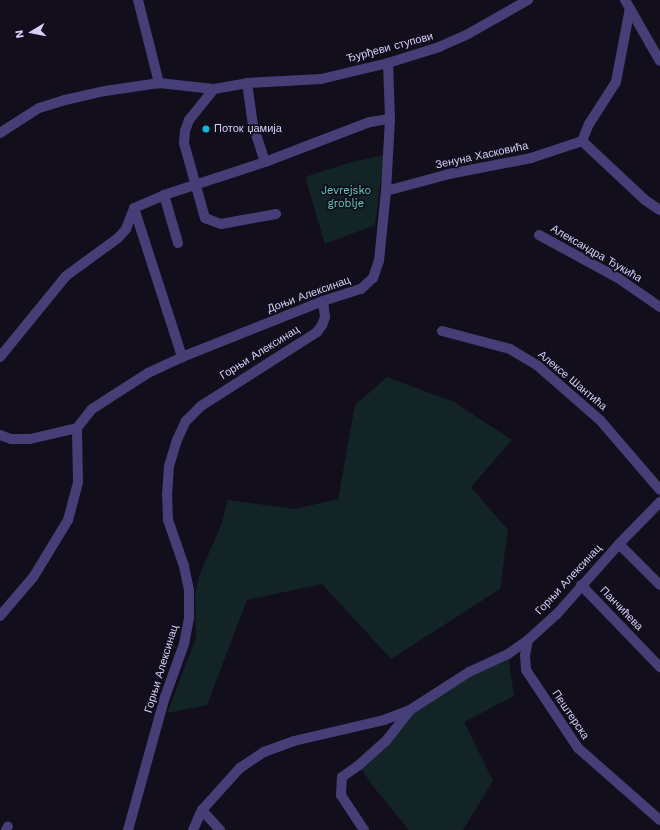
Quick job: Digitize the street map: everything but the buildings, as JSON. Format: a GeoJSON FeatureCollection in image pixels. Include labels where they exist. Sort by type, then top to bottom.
{"type":"FeatureCollection","features":[{"type":"Feature","properties":{"kind":"street"},"geometry":{"type":"LineString","coordinates":[[138,0],[159,83]]}},
{"type":"Feature","properties":{"kind":"street","name":"Ђурђеви ступови"},"geometry":{"type":"LineString","coordinates":[[0,133],[39,108],[65,100],[159,83],[214,89],[247,83],[321,79],[439,47],[468,34],[528,0]]}},
{"type":"Feature","properties":{"kind":"street"},"geometry":{"type":"LineString","coordinates":[[628,4],[660,61]]}},
{"type":"Feature","properties":{"kind":"street"},"geometry":{"type":"LineString","coordinates":[[628,4],[616,82],[589,124],[582,141],[645,200],[660,210]]}},
{"type":"Feature","properties":{"kind":"street","name":"Доњи Алексинац"},"geometry":{"type":"LineString","coordinates":[[77,428],[92,409],[148,373],[182,357],[323,301],[361,289],[373,278],[379,261],[386,191],[390,118],[388,62]]}},
{"type":"Feature","properties":{"kind":"street"},"geometry":{"type":"LineString","coordinates":[[247,83],[253,125],[265,162]]}},
{"type":"Feature","properties":{"kind":"street"},"geometry":{"type":"LineString","coordinates":[[214,89],[189,120],[185,131],[184,143],[205,218],[220,224],[276,214]]}},
{"type":"Feature","properties":{"kind":"street"},"geometry":{"type":"LineString","coordinates":[[0,356],[66,276],[122,234],[126,229],[134,208],[164,195],[265,162],[370,122],[390,118]]}},
{"type":"Feature","properties":{"kind":"street","name":"Зенуна Хасковића"},"geometry":{"type":"LineString","coordinates":[[386,191],[449,174],[531,158],[582,141]]}},
{"type":"Feature","properties":{"kind":"street"},"geometry":{"type":"LineString","coordinates":[[164,195],[178,243]]}},
{"type":"Feature","properties":{"kind":"street"},"geometry":{"type":"LineString","coordinates":[[134,208],[182,357]]}},
{"type":"Feature","properties":{"kind":"street","name":"Александра Ђукића"},"geometry":{"type":"LineString","coordinates":[[539,235],[618,278],[660,307]]}},
{"type":"Feature","properties":{"kind":"street","name":"Горњи Алексинац"},"geometry":{"type":"LineString","coordinates":[[128,830],[165,697],[184,644],[189,618],[189,590],[184,566],[168,520],[167,495],[169,466],[176,440],[186,421],[201,406],[317,332],[325,317],[323,301]]}},
{"type":"Feature","properties":{"kind":"street","name":"Алексе Шантића"},"geometry":{"type":"LineString","coordinates":[[442,331],[510,349],[538,366],[600,420],[660,490]]}},
{"type":"Feature","properties":{"kind":"street"},"geometry":{"type":"LineString","coordinates":[[0,435],[11,439],[30,439],[77,428],[78,482],[68,520],[34,576],[0,616]]}},
{"type":"Feature","properties":{"kind":"street"},"geometry":{"type":"LineString","coordinates":[[660,502],[619,544],[660,585]]}},
{"type":"Feature","properties":{"kind":"street","name":"Горњи Алексинац"},"geometry":{"type":"LineString","coordinates":[[193,830],[202,810],[240,768],[264,752],[294,741],[384,720],[410,710],[469,672],[508,654],[528,640],[556,615],[581,585],[619,544]]}},
{"type":"Feature","properties":{"kind":"street","name":"Панчићева"},"geometry":{"type":"LineString","coordinates":[[581,585],[660,667]]}},
{"type":"Feature","properties":{"kind":"street","name":"Пештерска"},"geometry":{"type":"LineString","coordinates":[[528,640],[525,655],[526,670],[578,748],[660,820]]}},
{"type":"Feature","properties":{"kind":"street"},"geometry":{"type":"LineString","coordinates":[[364,830],[341,795],[342,777],[359,765],[386,741],[410,710]]}},
{"type":"Feature","properties":{"kind":"street"},"geometry":{"type":"LineString","coordinates":[[202,810],[220,830]]}},
{"type":"Feature","properties":{"kind":"green space","name":"Jevrejsko groblje"},"geometry":{"type":"Polygon","coordinates":[[[384,155],[375,225],[325,244],[305,177],[348,163],[384,155]]]}},
{"type":"Feature","properties":{"kind":"green space"},"geometry":{"type":"Polygon","coordinates":[[[387,377],[454,402],[512,440],[471,487],[508,530],[500,589],[391,659],[322,584],[247,600],[207,705],[167,713],[196,638],[195,595],[199,576],[221,525],[228,500],[295,509],[338,499],[355,405],[387,377]]]}},
{"type":"Feature","properties":{"kind":"green space"},"geometry":{"type":"Polygon","coordinates":[[[508,654],[514,696],[464,722],[493,781],[463,830],[409,830],[372,785],[359,765],[410,710],[508,654]]]}},
{"type":"Feature","properties":{"kind":"place","name":"Поток џамија"},"geometry":{"type":"Point","coordinates":[206,129]}}]}
